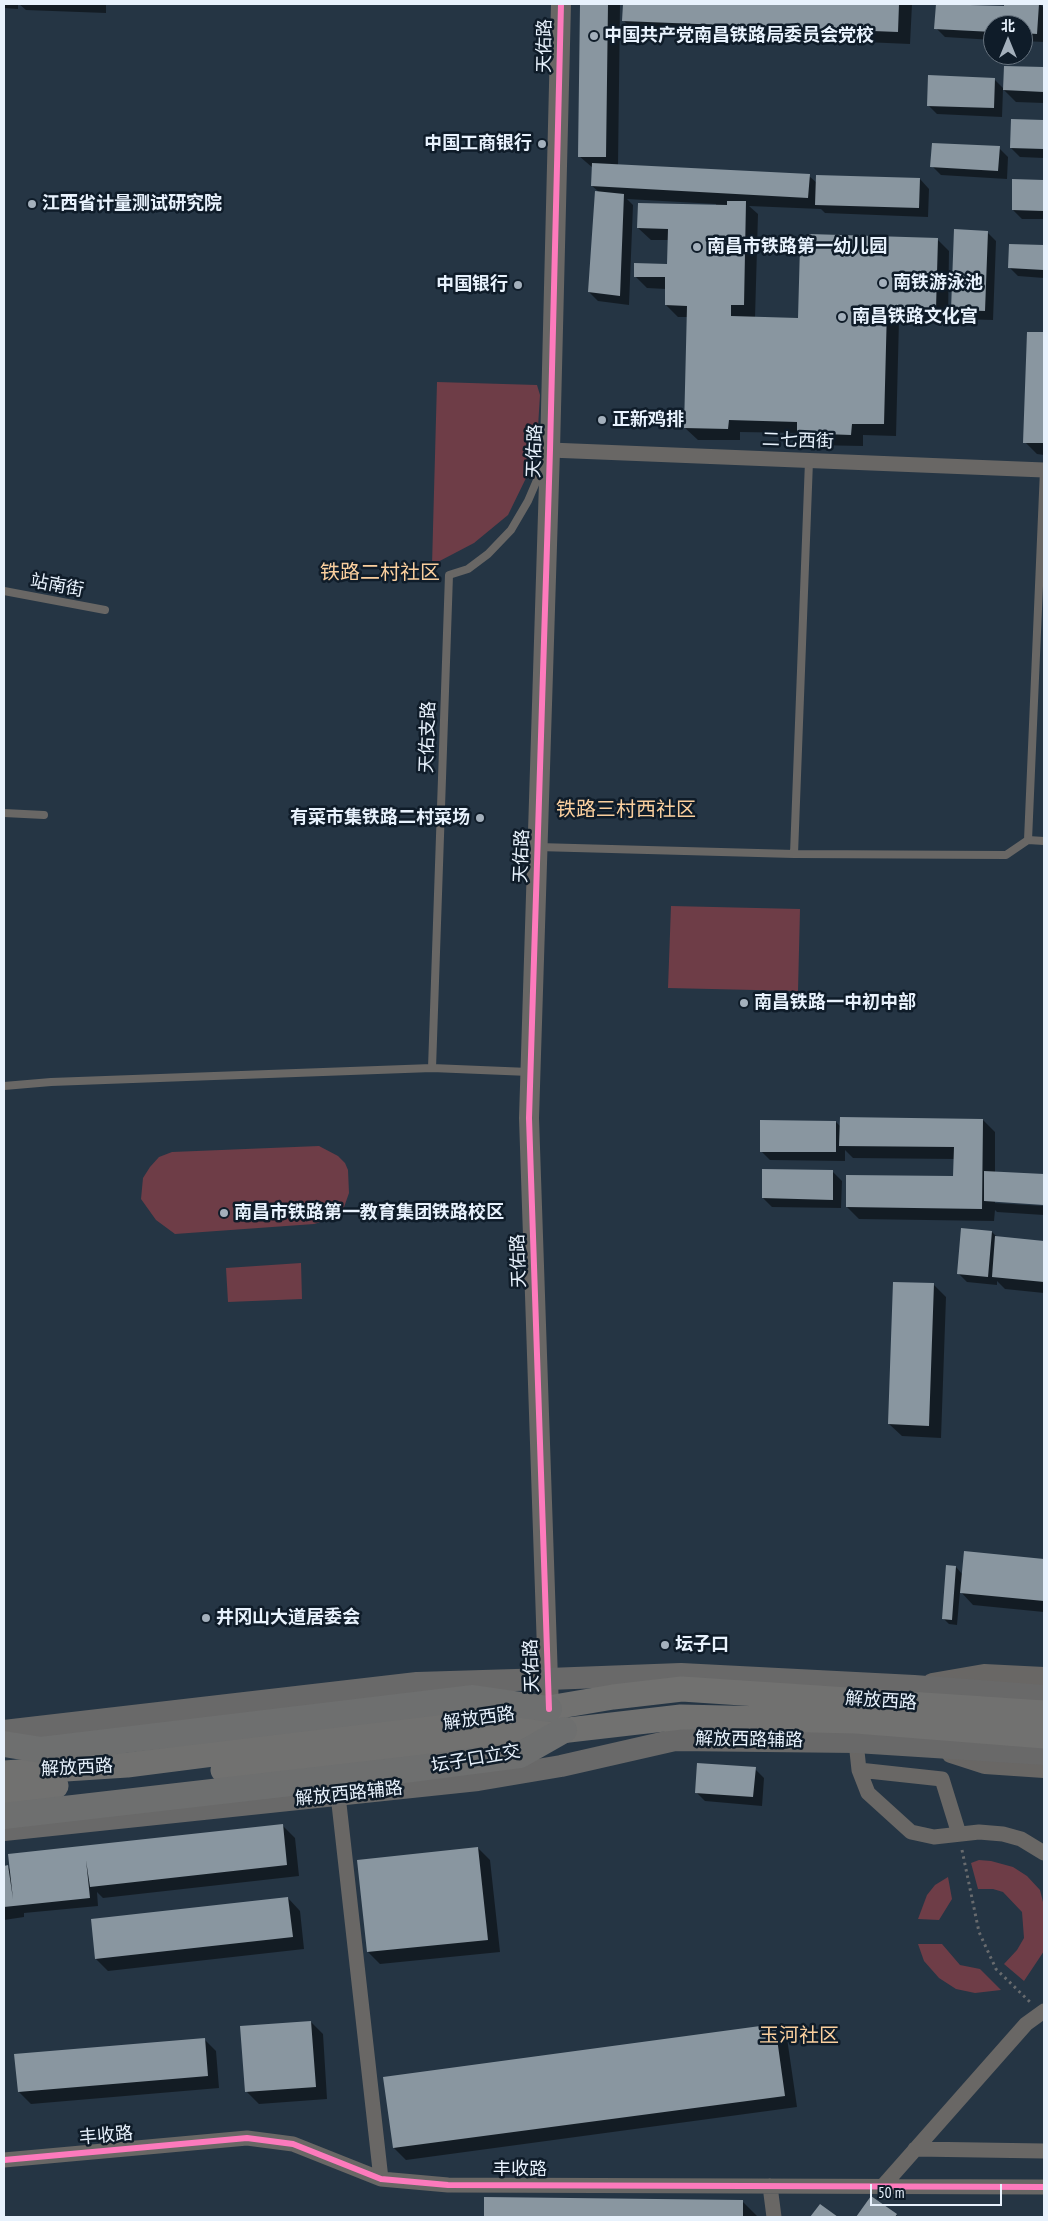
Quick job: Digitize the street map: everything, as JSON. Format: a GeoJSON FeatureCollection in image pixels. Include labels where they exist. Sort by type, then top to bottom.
{"type":"FeatureCollection","features":[{"type":"Feature","properties":{"kind":"highway"},"geometry":{"type":"LineString","coordinates":[[4,1744],[41,1750],[473,1698],[549,1708]]}},
{"type":"Feature","properties":{"kind":"highway","name":"坛子口立交"},"geometry":{"type":"LineString","coordinates":[[4,1816],[520,1755],[564,1730]]}},
{"type":"Feature","properties":{"kind":"main road"},"geometry":{"type":"LineString","coordinates":[[681,1674],[730,1692]]}},
{"type":"Feature","properties":{"kind":"main road"},"geometry":{"type":"LineString","coordinates":[[4,1731],[417,1683],[681,1674],[914,1686],[1044,1696]]}},
{"type":"Feature","properties":{"kind":"main road"},"geometry":{"type":"LineString","coordinates":[[776,1695],[824,1682]]}},
{"type":"Feature","properties":{"kind":"main road","name":"解放西路"},"geometry":{"type":"LineString","coordinates":[[4,1773],[126,1765],[549,1708],[613,1697],[682,1690],[1044,1713]]}},
{"type":"Feature","properties":{"kind":"main road","name":"解放西路"},"geometry":{"type":"LineString","coordinates":[[4,1791],[126,1781],[681,1717],[856,1721],[1044,1736]]}},
{"type":"Feature","properties":{"kind":"main road"},"geometry":{"type":"LineString","coordinates":[[675,1740],[726,1718]]}},
{"type":"Feature","properties":{"kind":"main road"},"geometry":{"type":"LineString","coordinates":[[774,1720],[831,1741]]}},
{"type":"Feature","properties":{"kind":"main road","name":"解放西路辅路"},"geometry":{"type":"LineString","coordinates":[[4,1830],[478,1780],[562,1766],[675,1740],[831,1741],[1044,1754]]}},
{"type":"Feature","properties":{"kind":"street","name":"天佑路"},"geometry":{"type":"LineString","coordinates":[[549,1708],[529,1118],[550,450],[561,4]]}},
{"type":"Feature","properties":{"kind":"street","name":"二七西街"},"geometry":{"type":"LineString","coordinates":[[550,450],[1044,470]]}},
{"type":"Feature","properties":{"kind":"street"},"geometry":{"type":"LineString","coordinates":[[914,1686],[984,1674],[1044,1677]]}},
{"type":"Feature","properties":{"kind":"street"},"geometry":{"type":"LineString","coordinates":[[856,1742],[859,1770],[868,1793],[911,1832],[934,1837],[979,1832],[1003,1834],[1021,1839],[1044,1839]]}},
{"type":"Feature","properties":{"kind":"street","name":"解放西路辅路"},"geometry":{"type":"LineString","coordinates":[[930,1746],[985,1764],[1044,1768]]}},
{"type":"Feature","properties":{"kind":"street"},"geometry":{"type":"LineString","coordinates":[[859,1770],[942,1779],[959,1834]]}},
{"type":"Feature","properties":{"kind":"street"},"geometry":{"type":"LineString","coordinates":[[338,1795],[381,2179]]}},
{"type":"Feature","properties":{"kind":"street"},"geometry":{"type":"LineString","coordinates":[[1021,1839],[1044,1853]]}},
{"type":"Feature","properties":{"kind":"street"},"geometry":{"type":"LineString","coordinates":[[882,2187],[1026,2024],[1043,2012]]}},
{"type":"Feature","properties":{"kind":"street","name":"丰收路"},"geometry":{"type":"LineString","coordinates":[[4,2160],[247,2138],[293,2144],[381,2179],[448,2185],[1044,2187]]}},
{"type":"Feature","properties":{"kind":"street"},"geometry":{"type":"LineString","coordinates":[[914,2149],[1044,2151]]}},
{"type":"Feature","properties":{"kind":"street"},"geometry":{"type":"LineString","coordinates":[[770,2186],[774,2217]]}},
{"type":"Feature","properties":{"kind":"lane","name":"天佑支路"},"geometry":{"type":"LineString","coordinates":[[432,1068],[449,575],[468,570],[488,554],[511,530],[528,501],[550,450]]}},
{"type":"Feature","properties":{"kind":"lane"},"geometry":{"type":"LineString","coordinates":[[794,854],[809,460]]}},
{"type":"Feature","properties":{"kind":"lane"},"geometry":{"type":"LineString","coordinates":[[1028,840],[1044,470]]}},
{"type":"Feature","properties":{"kind":"lane","name":"站南街"},"geometry":{"type":"LineString","coordinates":[[4,591],[105,610]]}},
{"type":"Feature","properties":{"kind":"lane"},"geometry":{"type":"LineString","coordinates":[[4,813],[44,815]]}},
{"type":"Feature","properties":{"kind":"lane"},"geometry":{"type":"LineString","coordinates":[[537,847],[794,854],[1006,855],[1028,840],[1044,841]]}},
{"type":"Feature","properties":{"kind":"lane"},"geometry":{"type":"LineString","coordinates":[[4,1086],[51,1082],[432,1068],[530,1072]]}},
{"type":"Feature","properties":{"kind":"path"},"geometry":{"type":"LineString","coordinates":[[959,1834],[979,1932],[996,1969],[1043,2012]]}},
{"type":"Feature","properties":{"kind":"shaded area"},"geometry":{"type":"Polygon","coordinates":[[[437,382],[537,385],[540,395],[537,443],[528,474],[508,515],[474,543],[432,565],[437,382]]]}},
{"type":"Feature","properties":{"kind":"shaded area"},"geometry":{"type":"Polygon","coordinates":[[[671,906],[800,909],[798,991],[668,988],[671,906]]]}},
{"type":"Feature","properties":{"kind":"shaded area"},"geometry":{"type":"Polygon","coordinates":[[[319,1146],[338,1156],[345,1163],[348,1170],[349,1193],[343,1210],[331,1219],[314,1224],[175,1234],[156,1220],[141,1199],[143,1178],[150,1167],[159,1157],[172,1152],[319,1146]]]}},
{"type":"Feature","properties":{"kind":"shaded area"},"geometry":{"type":"Polygon","coordinates":[[[301,1263],[302,1299],[228,1302],[226,1268],[301,1263]]]}},
{"type":"Feature","properties":{"kind":"shaded area"},"geometry":{"type":"Polygon","coordinates":[[[979,1860],[1013,1867],[1027,1876],[1040,1890],[1044,1906],[1044,1951],[1024,1981],[1004,1964],[1017,1950],[1024,1938],[1022,1912],[1003,1892],[993,1889],[978,1889],[971,1863],[979,1860]]]}},
{"type":"Feature","properties":{"kind":"shaded area"},"geometry":{"type":"Polygon","coordinates":[[[948,1877],[952,1899],[939,1920],[918,1919],[927,1895],[935,1885],[948,1877]]]}},
{"type":"Feature","properties":{"kind":"shaded area"},"geometry":{"type":"Polygon","coordinates":[[[918,1944],[942,1944],[960,1965],[980,1969],[1001,1990],[975,1993],[956,1989],[939,1978],[924,1961],[918,1944]]]}},
{"type":"Feature","properties":{"kind":"building"},"geometry":{"type":"Polygon","coordinates":[[[580,4],[608,4],[606,157],[578,157],[580,4]]]}},
{"type":"Feature","properties":{"kind":"building"},"geometry":{"type":"Polygon","coordinates":[[[623,4],[899,4],[898,32],[622,21],[623,4]]]}},
{"type":"Feature","properties":{"kind":"building"},"geometry":{"type":"Polygon","coordinates":[[[936,4],[1004,6],[1004,4],[1039,4],[1037,34],[1033,34],[1033,15],[983,15],[983,31],[934,29],[936,4]]]}},
{"type":"Feature","properties":{"kind":"building"},"geometry":{"type":"Polygon","coordinates":[[[1004,66],[1044,67],[1044,92],[1003,90],[1004,66]]]}},
{"type":"Feature","properties":{"kind":"building"},"geometry":{"type":"Polygon","coordinates":[[[928,75],[995,78],[994,108],[927,106],[928,75]]]}},
{"type":"Feature","properties":{"kind":"building"},"geometry":{"type":"Polygon","coordinates":[[[1011,119],[1044,120],[1044,149],[1010,148],[1011,119]]]}},
{"type":"Feature","properties":{"kind":"building"},"geometry":{"type":"Polygon","coordinates":[[[932,143],[1000,146],[998,171],[930,167],[932,143]]]}},
{"type":"Feature","properties":{"kind":"building"},"geometry":{"type":"Polygon","coordinates":[[[592,163],[810,174],[808,198],[591,186],[592,163]]]}},
{"type":"Feature","properties":{"kind":"building"},"geometry":{"type":"Polygon","coordinates":[[[816,175],[920,178],[919,208],[815,205],[816,175]]]}},
{"type":"Feature","properties":{"kind":"building"},"geometry":{"type":"Polygon","coordinates":[[[1012,179],[1044,180],[1044,211],[1012,210],[1012,179]]]}},
{"type":"Feature","properties":{"kind":"building"},"geometry":{"type":"Polygon","coordinates":[[[595,191],[624,194],[620,296],[588,292],[595,191]]]}},
{"type":"Feature","properties":{"kind":"building","name":"南昌铁路文化宫"},"geometry":{"type":"Polygon","coordinates":[[[727,201],[746,201],[744,305],[731,305],[731,316],[798,318],[800,246],[808,246],[809,234],[938,238],[936,309],[887,308],[884,424],[852,424],[851,435],[797,433],[797,422],[729,420],[728,429],[684,428],[687,306],[665,305],[665,277],[634,277],[634,263],[667,264],[668,229],[637,228],[638,203],[727,205],[727,201]]]}},
{"type":"Feature","properties":{"kind":"building"},"geometry":{"type":"Polygon","coordinates":[[[954,229],[988,231],[985,311],[951,310],[954,229]]]}},
{"type":"Feature","properties":{"kind":"building"},"geometry":{"type":"Polygon","coordinates":[[[1009,244],[1044,245],[1044,270],[1008,268],[1009,244]]]}},
{"type":"Feature","properties":{"kind":"building"},"geometry":{"type":"Polygon","coordinates":[[[1027,332],[1044,332],[1044,443],[1023,443],[1027,332]]]}},
{"type":"Feature","properties":{"kind":"building"},"geometry":{"type":"Polygon","coordinates":[[[840,1117],[983,1119],[982,1209],[846,1207],[846,1175],[953,1176],[954,1147],[839,1146],[840,1117]]]}},
{"type":"Feature","properties":{"kind":"building"},"geometry":{"type":"Polygon","coordinates":[[[760,1120],[836,1121],[836,1152],[760,1152],[760,1120]]]}},
{"type":"Feature","properties":{"kind":"building"},"geometry":{"type":"Polygon","coordinates":[[[762,1169],[833,1170],[833,1200],[762,1198],[762,1169]]]}},
{"type":"Feature","properties":{"kind":"building"},"geometry":{"type":"Polygon","coordinates":[[[984,1171],[1044,1174],[1044,1205],[984,1201],[984,1171]]]}},
{"type":"Feature","properties":{"kind":"building"},"geometry":{"type":"Polygon","coordinates":[[[961,1228],[992,1231],[988,1277],[957,1274],[961,1228]]]}},
{"type":"Feature","properties":{"kind":"building"},"geometry":{"type":"Polygon","coordinates":[[[995,1236],[1044,1241],[1044,1282],[992,1277],[995,1236]]]}},
{"type":"Feature","properties":{"kind":"building"},"geometry":{"type":"Polygon","coordinates":[[[893,1282],[934,1283],[929,1426],[888,1424],[893,1282]]]}},
{"type":"Feature","properties":{"kind":"building"},"geometry":{"type":"Polygon","coordinates":[[[964,1551],[1044,1559],[1044,1601],[960,1593],[964,1551]]]}},
{"type":"Feature","properties":{"kind":"building"},"geometry":{"type":"Polygon","coordinates":[[[946,1565],[956,1566],[952,1620],[942,1619],[946,1565]]]}},
{"type":"Feature","properties":{"kind":"building"},"geometry":{"type":"Polygon","coordinates":[[[697,1763],[756,1767],[753,1797],[695,1793],[697,1763]]]}},
{"type":"Feature","properties":{"kind":"building"},"geometry":{"type":"Polygon","coordinates":[[[283,1824],[287,1865],[90,1887],[86,1860],[90,1898],[4,1907],[4,1866],[8,1865],[13,1899],[8,1854],[283,1824]]]}},
{"type":"Feature","properties":{"kind":"building"},"geometry":{"type":"Polygon","coordinates":[[[478,1847],[488,1940],[367,1952],[357,1860],[478,1847]]]}},
{"type":"Feature","properties":{"kind":"building"},"geometry":{"type":"Polygon","coordinates":[[[288,1897],[293,1937],[95,1959],[91,1919],[288,1897]]]}},
{"type":"Feature","properties":{"kind":"building"},"geometry":{"type":"Polygon","coordinates":[[[311,2021],[316,2087],[245,2092],[240,2026],[311,2021]]]}},
{"type":"Feature","properties":{"kind":"building"},"geometry":{"type":"Polygon","coordinates":[[[775,2024],[785,2096],[393,2148],[383,2077],[775,2024]]]}},
{"type":"Feature","properties":{"kind":"building"},"geometry":{"type":"Polygon","coordinates":[[[205,2038],[208,2076],[18,2092],[14,2054],[205,2038]]]}},
{"type":"Feature","properties":{"kind":"building"},"geometry":{"type":"Polygon","coordinates":[[[871,2196],[897,2214],[895,2217],[856,2217],[871,2196]]]}},
{"type":"Feature","properties":{"kind":"building"},"geometry":{"type":"Polygon","coordinates":[[[484,2197],[743,2200],[743,2217],[484,2217],[484,2197]]]}},
{"type":"Feature","properties":{"kind":"building"},"geometry":{"type":"Polygon","coordinates":[[[820,2204],[838,2217],[810,2217],[820,2204]]]}},
{"type":"Feature","properties":{"kind":"cycle path"},"geometry":{"type":"LineString","coordinates":[[549,1709],[529,1118],[550,450],[561,4]]}},
{"type":"Feature","properties":{"kind":"cycle path"},"geometry":{"type":"LineString","coordinates":[[4,2160],[247,2138],[293,2144],[381,2179],[448,2185],[1044,2187]]}},
{"type":"Feature","properties":{"kind":"place","name":"中国共产党南昌铁路局委员会党校"},"geometry":{"type":"Point","coordinates":[594,36]}},
{"type":"Feature","properties":{"kind":"place","name":"中国工商银行"},"geometry":{"type":"Point","coordinates":[542,144]}},
{"type":"Feature","properties":{"kind":"place","name":"江西省计量测试研究院"},"geometry":{"type":"Point","coordinates":[32,204]}},
{"type":"Feature","properties":{"kind":"place","name":"南昌市铁路第一幼儿园"},"geometry":{"type":"Point","coordinates":[697,247]}},
{"type":"Feature","properties":{"kind":"place","name":"南铁游泳池"},"geometry":{"type":"Point","coordinates":[883,283]}},
{"type":"Feature","properties":{"kind":"place","name":"中国银行"},"geometry":{"type":"Point","coordinates":[518,285]}},
{"type":"Feature","properties":{"kind":"place","name":"南昌铁路文化宫"},"geometry":{"type":"Point","coordinates":[842,317]}},
{"type":"Feature","properties":{"kind":"place","name":"正新鸡排"},"geometry":{"type":"Point","coordinates":[602,420]}},
{"type":"Feature","properties":{"kind":"place","name":"有菜市集铁路二村菜场"},"geometry":{"type":"Point","coordinates":[480,818]}},
{"type":"Feature","properties":{"kind":"place","name":"南昌铁路一中初中部"},"geometry":{"type":"Point","coordinates":[744,1003]}},
{"type":"Feature","properties":{"kind":"place","name":"南昌市铁路第一教育集团铁路校区"},"geometry":{"type":"Point","coordinates":[224,1213]}},
{"type":"Feature","properties":{"kind":"place","name":"井冈山大道居委会"},"geometry":{"type":"Point","coordinates":[206,1618]}},
{"type":"Feature","properties":{"kind":"place","name":"坛子口"},"geometry":{"type":"Point","coordinates":[665,1645]}},
{"type":"Feature","properties":{"kind":"district","name":"铁路二村社区"},"geometry":{"type":"Point","coordinates":[380,573]}},
{"type":"Feature","properties":{"kind":"district","name":"铁路三村西社区"},"geometry":{"type":"Point","coordinates":[626,810]}},
{"type":"Feature","properties":{"kind":"district","name":"玉河社区"},"geometry":{"type":"Point","coordinates":[799,2036]}}]}
